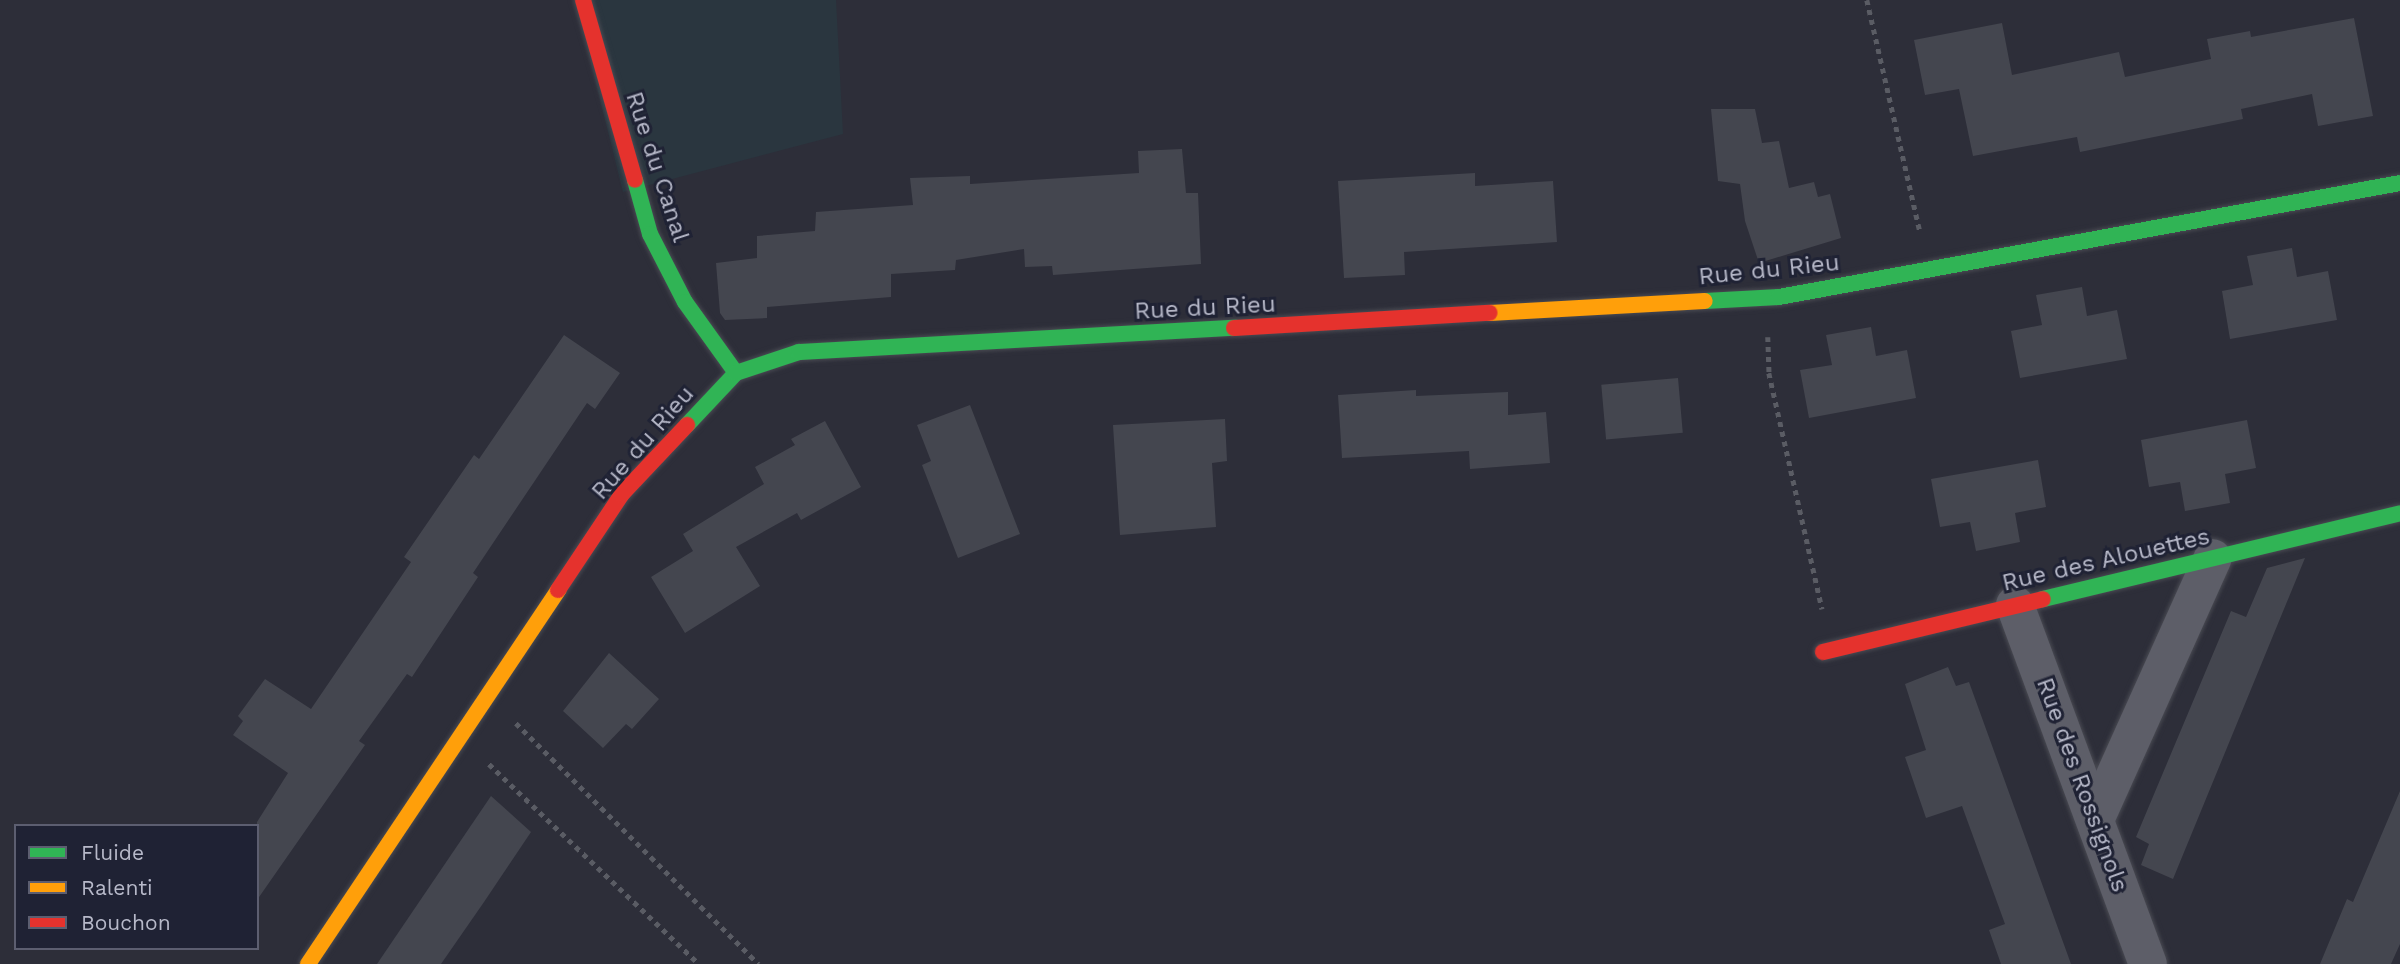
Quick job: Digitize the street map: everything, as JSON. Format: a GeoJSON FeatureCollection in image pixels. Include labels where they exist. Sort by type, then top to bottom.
{"type":"FeatureCollection","features":[{"type":"Feature","properties":{"kind":"street","name":"Rue du Canal"},"geometry":{"type":"LineString","coordinates":[[583,0],[650,234],[685,302],[736,373]]}},
{"type":"Feature","properties":{"kind":"street","name":"Rue du Rieu"},"geometry":{"type":"LineString","coordinates":[[308,964],[622,495],[736,373],[799,352],[1767,298],[1929,271],[2400,183]]}},
{"type":"Feature","properties":{"kind":"street","name":"Rue des Alouettes"},"geometry":{"type":"LineString","coordinates":[[1827,651],[2400,513]]}},
{"type":"Feature","properties":{"kind":"street"},"geometry":{"type":"LineString","coordinates":[[2095,820],[2213,558]]}},
{"type":"Feature","properties":{"kind":"street","name":"Rue des Rossignols"},"geometry":{"type":"LineString","coordinates":[[2015,605],[2148,964]]}},
{"type":"Feature","properties":{"kind":"path"},"geometry":{"type":"LineString","coordinates":[[1867,0],[1929,271]]}},
{"type":"Feature","properties":{"kind":"path"},"geometry":{"type":"LineString","coordinates":[[1767,298],[1769,373],[1827,651]]}},
{"type":"Feature","properties":{"kind":"path"},"geometry":{"type":"LineString","coordinates":[[489,695],[759,964]]}},
{"type":"Feature","properties":{"kind":"path"},"geometry":{"type":"LineString","coordinates":[[460,737],[699,964]]}},
{"type":"Feature","properties":{"kind":"shaded area"},"geometry":{"type":"Polygon","coordinates":[[[575,0],[836,0],[843,134],[623,192],[575,0]]]}},
{"type":"Feature","properties":{"kind":"building"},"geometry":{"type":"Polygon","coordinates":[[[2354,18],[2373,116],[2318,126],[2312,94],[2241,109],[2243,119],[2080,152],[2077,137],[1973,156],[1959,89],[1925,95],[1914,40],[2002,23],[2012,75],[2119,52],[2125,77],[2211,59],[2207,39],[2250,31],[2251,37],[2354,18]]]}},
{"type":"Feature","properties":{"kind":"building"},"geometry":{"type":"Polygon","coordinates":[[[1711,109],[1755,109],[1762,143],[1779,141],[1789,188],[1814,182],[1818,197],[1830,194],[1841,238],[1759,263],[1745,221],[1740,184],[1718,181],[1711,109]]]}},
{"type":"Feature","properties":{"kind":"building"},"geometry":{"type":"Polygon","coordinates":[[[1182,149],[1186,193],[1198,193],[1201,264],[1053,275],[1052,266],[1025,267],[1024,249],[956,260],[955,270],[891,274],[891,297],[767,307],[767,318],[725,320],[720,313],[716,263],[757,258],[757,236],[815,231],[816,212],[913,205],[910,178],[970,176],[970,184],[1139,173],[1138,151],[1182,149]]]}},
{"type":"Feature","properties":{"kind":"building"},"geometry":{"type":"Polygon","coordinates":[[[1475,173],[1475,186],[1553,181],[1557,242],[1404,252],[1405,275],[1344,278],[1338,181],[1475,173]]]}},
{"type":"Feature","properties":{"kind":"building"},"geometry":{"type":"Polygon","coordinates":[[[2292,248],[2297,277],[2328,271],[2337,320],[2230,339],[2222,291],[2253,285],[2247,256],[2292,248]]]}},
{"type":"Feature","properties":{"kind":"building"},"geometry":{"type":"Polygon","coordinates":[[[2082,287],[2087,316],[2117,310],[2127,359],[2020,378],[2011,331],[2042,325],[2036,295],[2082,287]]]}},
{"type":"Feature","properties":{"kind":"building"},"geometry":{"type":"Polygon","coordinates":[[[1871,327],[1876,356],[1907,350],[1916,398],[1809,418],[1800,370],[1832,365],[1826,335],[1871,327]]]}},
{"type":"Feature","properties":{"kind":"building"},"geometry":{"type":"Polygon","coordinates":[[[564,335],[620,373],[595,409],[587,403],[473,573],[478,577],[412,677],[407,674],[359,741],[365,745],[259,897],[257,822],[288,773],[233,735],[243,721],[238,716],[265,679],[311,709],[411,562],[404,557],[474,455],[479,459],[564,335]]]}},
{"type":"Feature","properties":{"kind":"building"},"geometry":{"type":"Polygon","coordinates":[[[1678,378],[1683,433],[1606,440],[1601,385],[1678,378]]]}},
{"type":"Feature","properties":{"kind":"building"},"geometry":{"type":"Polygon","coordinates":[[[1416,390],[1416,396],[1508,392],[1508,415],[1546,412],[1550,463],[1470,469],[1469,451],[1342,458],[1338,395],[1416,390]]]}},
{"type":"Feature","properties":{"kind":"building"},"geometry":{"type":"Polygon","coordinates":[[[970,405],[1020,534],[958,558],[922,465],[931,461],[917,425],[970,405]]]}},
{"type":"Feature","properties":{"kind":"building"},"geometry":{"type":"Polygon","coordinates":[[[1225,419],[1227,461],[1212,463],[1216,527],[1120,535],[1113,425],[1225,419]]]}},
{"type":"Feature","properties":{"kind":"building"},"geometry":{"type":"Polygon","coordinates":[[[2247,420],[2256,468],[2225,474],[2230,503],[2185,511],[2180,482],[2149,487],[2141,440],[2247,420]]]}},
{"type":"Feature","properties":{"kind":"building"},"geometry":{"type":"Polygon","coordinates":[[[825,421],[861,487],[801,520],[797,513],[736,547],[760,586],[685,633],[651,577],[693,551],[683,534],[764,484],[755,467],[795,445],[791,439],[825,421]]]}},
{"type":"Feature","properties":{"kind":"building"},"geometry":{"type":"Polygon","coordinates":[[[2038,460],[2046,507],[2015,513],[2020,542],[1976,551],[1970,522],[1940,527],[1931,479],[2038,460]]]}},
{"type":"Feature","properties":{"kind":"building"},"geometry":{"type":"Polygon","coordinates":[[[2305,558],[2173,879],[2141,865],[2149,844],[2136,837],[2231,611],[2246,617],[2267,568],[2305,558]]]}},
{"type":"Feature","properties":{"kind":"building"},"geometry":{"type":"Polygon","coordinates":[[[609,653],[659,699],[632,729],[626,724],[603,748],[563,711],[609,653]]]}},
{"type":"Feature","properties":{"kind":"building"},"geometry":{"type":"Polygon","coordinates":[[[1948,667],[1956,686],[1969,682],[2071,964],[2001,964],[1989,930],[2005,924],[1962,806],[1926,818],[1905,757],[1926,750],[1905,684],[1948,667]]]}},
{"type":"Feature","properties":{"kind":"building"},"geometry":{"type":"Polygon","coordinates":[[[2400,791],[2400,944],[2391,964],[2320,964],[2347,899],[2353,902],[2400,791]]]}},
{"type":"Feature","properties":{"kind":"building"},"geometry":{"type":"Polygon","coordinates":[[[491,796],[531,832],[484,902],[441,964],[377,964],[491,796]]]}},
{"type":"Feature","properties":{"kind":"traffic: fast"},"geometry":{"type":"LineString","coordinates":[[635,180],[650,234],[685,302],[736,373]]}},
{"type":"Feature","properties":{"kind":"traffic: fast"},"geometry":{"type":"LineString","coordinates":[[1705,301],[1779,297],[2400,183]]}},
{"type":"Feature","properties":{"kind":"traffic: fast"},"geometry":{"type":"LineString","coordinates":[[687,425],[736,373],[799,352],[1234,328]]}},
{"type":"Feature","properties":{"kind":"traffic: fast"},"geometry":{"type":"LineString","coordinates":[[2043,599],[2400,513]]}},
{"type":"Feature","properties":{"kind":"traffic: slow"},"geometry":{"type":"LineString","coordinates":[[1490,313],[1705,301]]}},
{"type":"Feature","properties":{"kind":"traffic: slow"},"geometry":{"type":"LineString","coordinates":[[308,964],[558,590]]}},
{"type":"Feature","properties":{"kind":"traffic: jam"},"geometry":{"type":"LineString","coordinates":[[583,0],[635,180]]}},
{"type":"Feature","properties":{"kind":"traffic: jam"},"geometry":{"type":"LineString","coordinates":[[1234,328],[1490,313]]}},
{"type":"Feature","properties":{"kind":"traffic: jam"},"geometry":{"type":"LineString","coordinates":[[558,590],[622,494],[687,425]]}},
{"type":"Feature","properties":{"kind":"traffic: jam"},"geometry":{"type":"LineString","coordinates":[[1823,652],[2043,599]]}}]}
